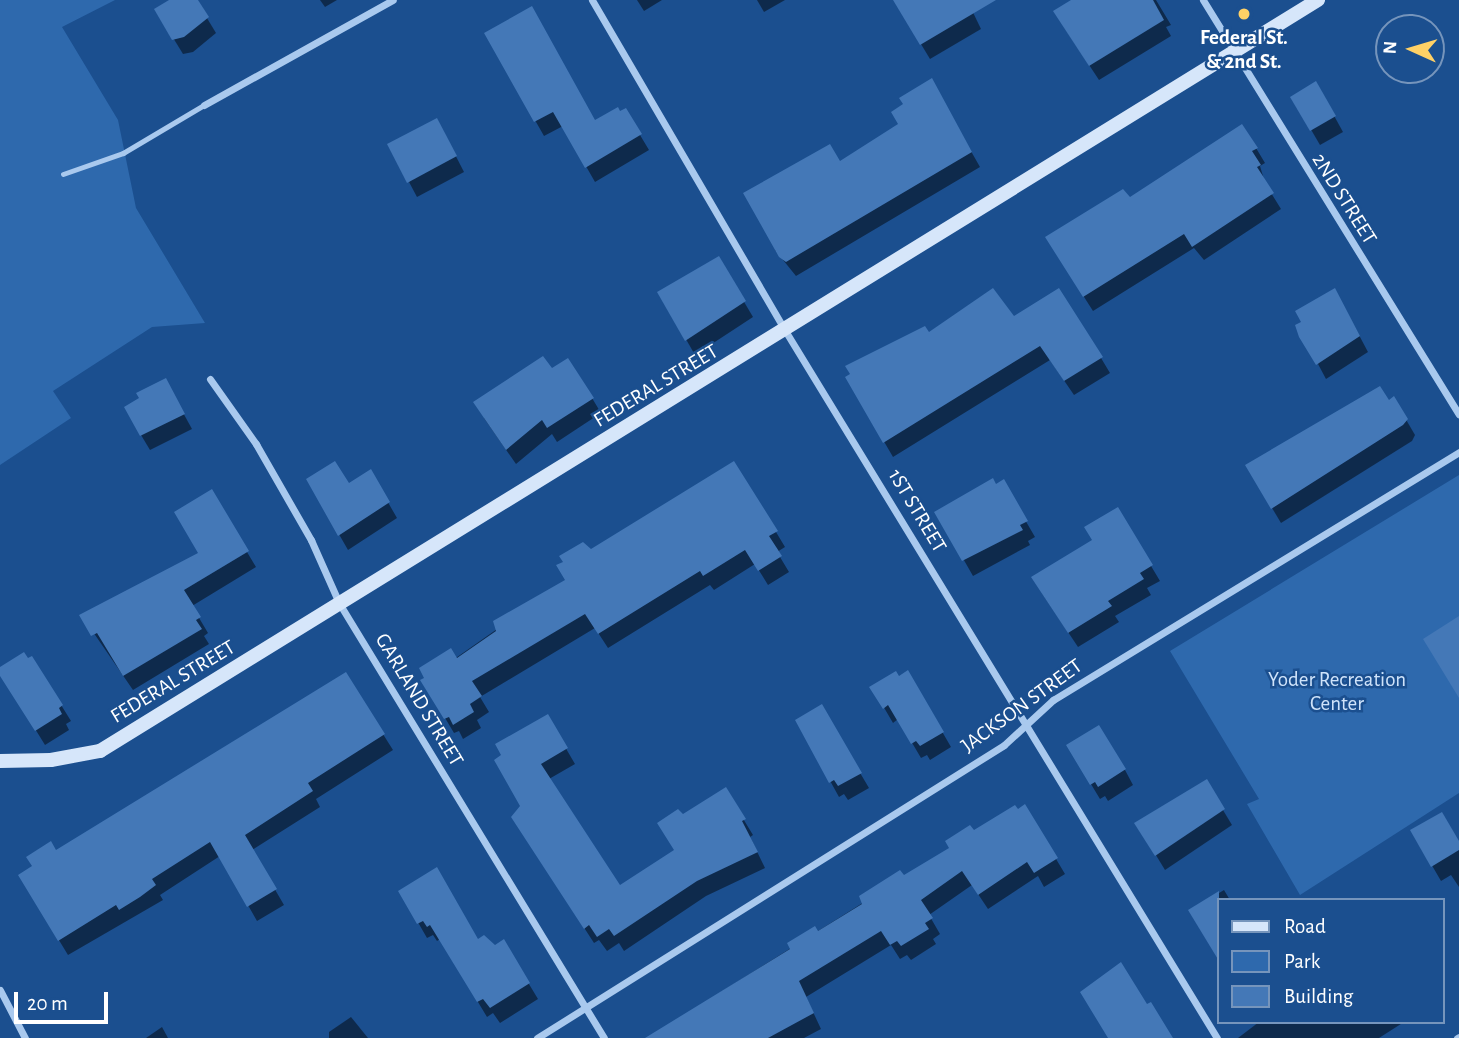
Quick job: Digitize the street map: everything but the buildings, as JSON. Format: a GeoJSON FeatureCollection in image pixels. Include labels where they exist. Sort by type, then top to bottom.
{"type":"FeatureCollection","features":[{"type":"Feature","properties":{"kind":"street"},"geometry":{"type":"LineString","coordinates":[[204,105],[393,0]]}},
{"type":"Feature","properties":{"kind":"street","name":"1ST STREET"},"geometry":{"type":"LineString","coordinates":[[592,0],[786,332],[1217,1038]]}},
{"type":"Feature","properties":{"kind":"street","name":"2ND STREET"},"geometry":{"type":"LineString","coordinates":[[1203,0],[1459,414]]}},
{"type":"Feature","properties":{"kind":"street","name":"FEDERAL STREET"},"geometry":{"type":"LineString","coordinates":[[0,761],[51,760],[100,751],[786,332],[1318,0]]}},
{"type":"Feature","properties":{"kind":"street","name":"GARLAND STREET"},"geometry":{"type":"LineString","coordinates":[[210,379],[256,444],[311,540],[339,603],[604,1038]]}},
{"type":"Feature","properties":{"kind":"street","name":"JACKSON STREET"},"geometry":{"type":"LineString","coordinates":[[537,1038],[989,755],[1053,700],[1459,452]]}},
{"type":"Feature","properties":{"kind":"street"},"geometry":{"type":"LineString","coordinates":[[0,990],[25,1038]]}},
{"type":"Feature","properties":{"kind":"lane"},"geometry":{"type":"LineString","coordinates":[[63,174],[123,153],[204,105]]}},
{"type":"Feature","properties":{"kind":"green space"},"geometry":{"type":"Polygon","coordinates":[[[0,0],[115,0],[62,27],[118,120],[136,208],[205,323],[152,327],[53,391],[71,418],[0,465],[0,0]]]}},
{"type":"Feature","properties":{"kind":"green space","name":"Yoder Recreation Center"},"geometry":{"type":"Polygon","coordinates":[[[1459,475],[1459,793],[1300,895],[1247,804],[1259,799],[1170,651],[1459,475]]]}},
{"type":"Feature","properties":{"kind":"place","name":"Federal St. & 2nd St."},"geometry":{"type":"Point","coordinates":[1244,14]}}]}
